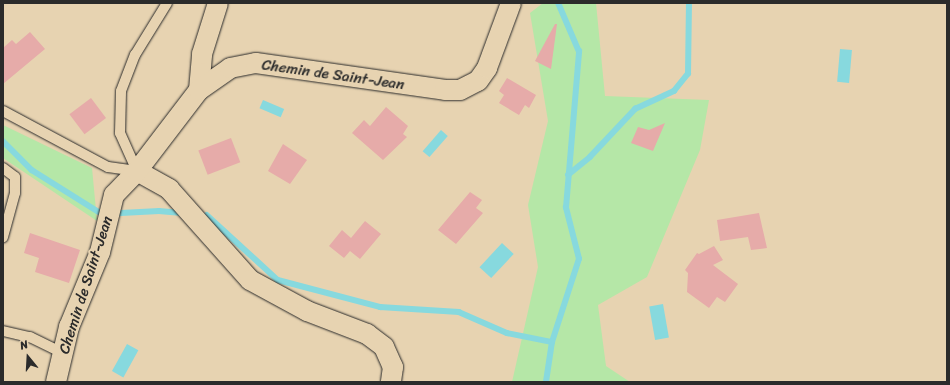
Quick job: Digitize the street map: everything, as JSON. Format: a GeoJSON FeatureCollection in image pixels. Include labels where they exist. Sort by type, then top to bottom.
{"type":"FeatureCollection","features":[{"type":"Feature","properties":{"kind":"street"},"geometry":{"type":"LineString","coordinates":[[199,90],[202,54],[218,3]]}},
{"type":"Feature","properties":{"kind":"street","name":"Chemin de Saint-Jean"},"geometry":{"type":"LineString","coordinates":[[56,382],[69,327],[100,252],[114,195],[137,171],[199,90],[230,68],[256,64],[445,90],[460,90],[478,81],[487,68],[511,3]]}},
{"type":"Feature","properties":{"kind":"street"},"geometry":{"type":"LineString","coordinates":[[137,171],[169,189],[250,280],[307,311],[367,334],[384,347],[393,367],[391,382]]}},
{"type":"Feature","properties":{"kind":"lane"},"geometry":{"type":"LineString","coordinates":[[137,171],[120,133],[122,91],[135,55],[166,3]]}},
{"type":"Feature","properties":{"kind":"lane"},"geometry":{"type":"LineString","coordinates":[[3,111],[108,167],[137,171]]}},
{"type":"Feature","properties":{"kind":"lane"},"geometry":{"type":"LineString","coordinates":[[3,168],[15,177],[15,192],[3,237]]}},
{"type":"Feature","properties":{"kind":"lane"},"geometry":{"type":"LineString","coordinates":[[3,331],[30,337],[63,353]]}},
{"type":"Feature","properties":{"kind":"green space"},"geometry":{"type":"Polygon","coordinates":[[[543,3],[596,3],[605,96],[709,100],[700,150],[647,277],[598,305],[606,366],[630,382],[512,382],[538,267],[528,205],[548,121],[530,13],[543,3]]]}},
{"type":"Feature","properties":{"kind":"green space"},"geometry":{"type":"Polygon","coordinates":[[[3,125],[92,168],[97,221],[3,158],[3,125]]]}},
{"type":"Feature","properties":{"kind":"water"},"geometry":{"type":"Polygon","coordinates":[[[840,49],[852,50],[849,83],[837,82],[840,49]]]}},
{"type":"Feature","properties":{"kind":"water"},"geometry":{"type":"Polygon","coordinates":[[[263,100],[284,109],[281,117],[259,108],[263,100]]]}},
{"type":"Feature","properties":{"kind":"water"},"geometry":{"type":"Polygon","coordinates":[[[441,130],[448,136],[429,157],[423,151],[441,130]]]}},
{"type":"Feature","properties":{"kind":"water"},"geometry":{"type":"Polygon","coordinates":[[[502,243],[514,254],[491,278],[479,267],[502,243]]]}},
{"type":"Feature","properties":{"kind":"water"},"geometry":{"type":"Polygon","coordinates":[[[663,304],[669,337],[655,340],[649,306],[663,304]]]}},
{"type":"Feature","properties":{"kind":"water"},"geometry":{"type":"Polygon","coordinates":[[[127,344],[138,350],[123,377],[112,371],[127,344]]]}},
{"type":"Feature","properties":{"kind":"building"},"geometry":{"type":"Polygon","coordinates":[[[555,24],[557,24],[551,69],[535,61],[555,24]]]}},
{"type":"Feature","properties":{"kind":"building"},"geometry":{"type":"Polygon","coordinates":[[[30,32],[45,49],[3,84],[3,48],[12,40],[16,44],[30,32]]]}},
{"type":"Feature","properties":{"kind":"building"},"geometry":{"type":"Polygon","coordinates":[[[507,78],[536,95],[529,108],[525,105],[519,115],[499,103],[504,95],[499,91],[507,78]]]}},
{"type":"Feature","properties":{"kind":"building"},"geometry":{"type":"Polygon","coordinates":[[[91,98],[106,118],[84,134],[69,114],[91,98]]]}},
{"type":"Feature","properties":{"kind":"building"},"geometry":{"type":"Polygon","coordinates":[[[386,107],[408,126],[403,134],[407,137],[383,160],[352,133],[364,120],[370,126],[386,107]]]}},
{"type":"Feature","properties":{"kind":"building"},"geometry":{"type":"Polygon","coordinates":[[[665,123],[653,151],[631,143],[638,127],[649,130],[665,123]]]}},
{"type":"Feature","properties":{"kind":"building"},"geometry":{"type":"Polygon","coordinates":[[[231,138],[240,162],[208,175],[198,151],[231,138]]]}},
{"type":"Feature","properties":{"kind":"building"},"geometry":{"type":"Polygon","coordinates":[[[283,144],[307,160],[290,184],[268,171],[283,144]]]}},
{"type":"Feature","properties":{"kind":"building"},"geometry":{"type":"Polygon","coordinates":[[[470,192],[482,200],[476,208],[483,213],[456,244],[438,230],[470,192]]]}},
{"type":"Feature","properties":{"kind":"building"},"geometry":{"type":"Polygon","coordinates":[[[759,213],[767,248],[751,250],[748,237],[720,241],[717,220],[759,213]]]}},
{"type":"Feature","properties":{"kind":"building"},"geometry":{"type":"Polygon","coordinates":[[[365,221],[381,234],[360,259],[350,251],[344,258],[329,246],[342,230],[351,238],[365,221]]]}},
{"type":"Feature","properties":{"kind":"building"},"geometry":{"type":"Polygon","coordinates":[[[30,233],[80,250],[69,283],[35,272],[39,258],[24,253],[30,233]]]}},
{"type":"Feature","properties":{"kind":"building"},"geometry":{"type":"Polygon","coordinates":[[[714,246],[723,260],[713,265],[738,284],[725,302],[717,297],[709,308],[687,292],[688,273],[685,270],[697,253],[699,254],[714,246]]]}},
{"type":"Feature","properties":{"kind":"waterway"},"geometry":{"type":"LineString","coordinates":[[546,382],[552,342],[579,259],[566,208],[579,52],[558,3]]}},
{"type":"Feature","properties":{"kind":"waterway"},"geometry":{"type":"LineString","coordinates":[[568,175],[590,157],[635,109],[674,91],[688,74],[689,3]]}},
{"type":"Feature","properties":{"kind":"waterway"},"geometry":{"type":"LineString","coordinates":[[3,141],[32,170],[99,212]]}},
{"type":"Feature","properties":{"kind":"waterway"},"geometry":{"type":"LineString","coordinates":[[121,213],[159,211],[182,213]]}},
{"type":"Feature","properties":{"kind":"waterway"},"geometry":{"type":"LineString","coordinates":[[207,215],[278,280],[380,307],[459,312],[507,333],[552,342]]}}]}
